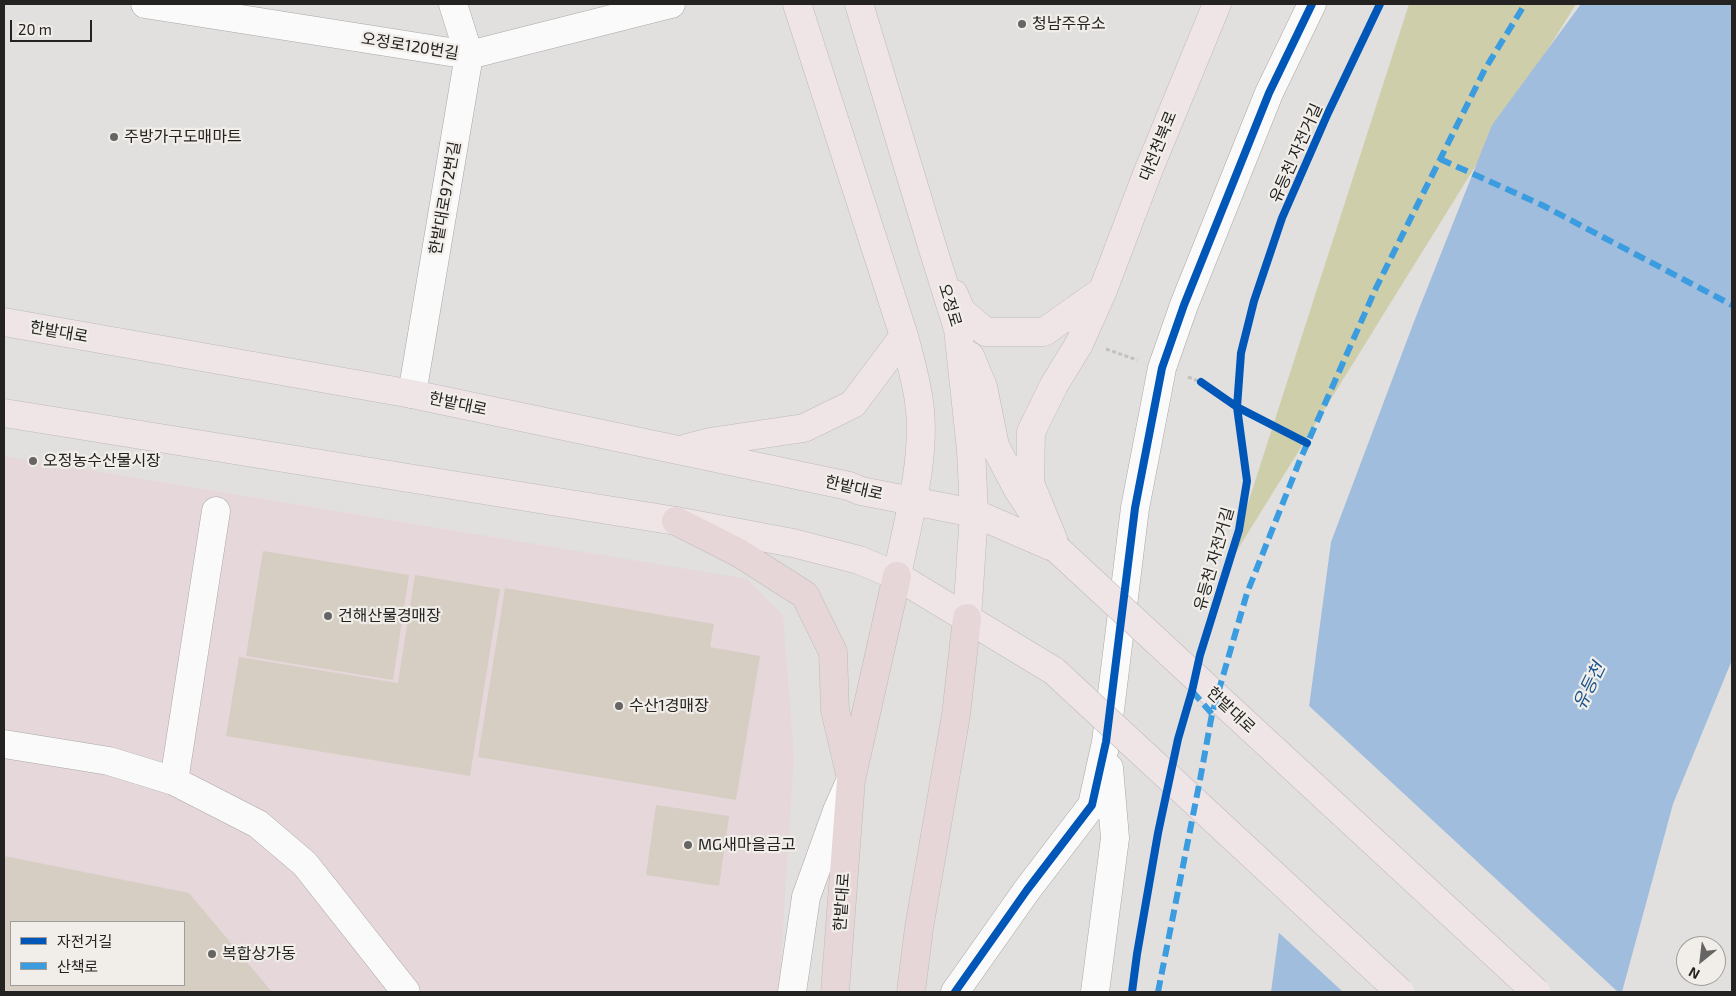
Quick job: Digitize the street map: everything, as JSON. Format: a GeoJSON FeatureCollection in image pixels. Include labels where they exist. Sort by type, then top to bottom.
{"type":"FeatureCollection","features":[{"type":"Feature","properties":{"kind":"highway"},"geometry":{"type":"LineString","coordinates":[[676,521],[739,553],[805,595],[833,652],[835,710],[851,780]]}},
{"type":"Feature","properties":{"kind":"highway","name":"한밭대로"},"geometry":{"type":"LineString","coordinates":[[835,992],[851,780],[897,576]]}},
{"type":"Feature","properties":{"kind":"highway"},"geometry":{"type":"LineString","coordinates":[[911,992],[919,928],[956,714],[967,618]]}},
{"type":"Feature","properties":{"kind":"main road"},"geometry":{"type":"LineString","coordinates":[[797,4],[904,336],[917,388],[920,411],[920,464],[897,576]]}},
{"type":"Feature","properties":{"kind":"main road","name":"오정로"},"geometry":{"type":"LineString","coordinates":[[859,4],[958,329],[971,450],[974,513],[967,618]]}},
{"type":"Feature","properties":{"kind":"main road","name":"대전천북로"},"geometry":{"type":"LineString","coordinates":[[1057,549],[1030,483],[1031,432],[1054,385],[1079,344],[1104,290],[1147,174],[1217,4]]}},
{"type":"Feature","properties":{"kind":"main road"},"geometry":{"type":"LineString","coordinates":[[932,246],[961,311],[986,332],[1044,332],[1104,290]]}},
{"type":"Feature","properties":{"kind":"main road","name":"한밭대로"},"geometry":{"type":"LineString","coordinates":[[4,322],[412,394],[849,486],[861,491],[974,513],[1057,549],[1536,992]]}},
{"type":"Feature","properties":{"kind":"main road"},"geometry":{"type":"LineString","coordinates":[[958,329],[983,387],[995,446],[1017,488],[1057,549]]}},
{"type":"Feature","properties":{"kind":"main road"},"geometry":{"type":"LineString","coordinates":[[678,450],[710,442],[804,428],[854,404],[904,336]]}},
{"type":"Feature","properties":{"kind":"main road"},"geometry":{"type":"LineString","coordinates":[[4,413],[676,521],[793,543],[859,560],[897,576],[1054,671],[1400,992]]}},
{"type":"Feature","properties":{"kind":"street","name":"오정로120번길"},"geometry":{"type":"LineString","coordinates":[[145,4],[469,55],[671,4]]}},
{"type":"Feature","properties":{"kind":"street","name":"한밭대로972번길"},"geometry":{"type":"LineString","coordinates":[[412,394],[469,55],[453,4]]}},
{"type":"Feature","properties":{"kind":"street"},"geometry":{"type":"LineString","coordinates":[[955,992],[1027,890],[1092,805],[1106,742],[1135,508],[1162,368],[1184,305],[1269,93],[1312,4]]}},
{"type":"Feature","properties":{"kind":"street"},"geometry":{"type":"LineString","coordinates":[[174,781],[216,511]]}},
{"type":"Feature","properties":{"kind":"street"},"geometry":{"type":"LineString","coordinates":[[1095,992],[1114,838],[1106,742]]}},
{"type":"Feature","properties":{"kind":"street"},"geometry":{"type":"LineString","coordinates":[[4,744],[108,760],[174,781],[258,824],[305,864],[406,992]]}},
{"type":"Feature","properties":{"kind":"street"},"geometry":{"type":"LineString","coordinates":[[792,992],[806,897],[837,811],[851,780]]}},
{"type":"Feature","properties":{"kind":"path"},"geometry":{"type":"LineString","coordinates":[[1106,349],[1138,360]]}},
{"type":"Feature","properties":{"kind":"shaded area"},"geometry":{"type":"Polygon","coordinates":[[[4,456],[747,579],[783,616],[794,756],[779,992],[4,992],[4,456]]]}},
{"type":"Feature","properties":{"kind":"green space"},"geometry":{"type":"Polygon","coordinates":[[[1409,4],[1576,4],[1228,565],[1409,4]]]}},
{"type":"Feature","properties":{"kind":"water","name":"유등천"},"geometry":{"type":"Polygon","coordinates":[[[1581,4],[1732,4],[1732,660],[1673,804],[1622,992],[1271,992],[1331,542],[1415,319],[1492,125],[1581,4]]]}},
{"type":"Feature","properties":{"kind":"pier"},"geometry":{"type":"Polygon","coordinates":[[[1307,704],[1618,992],[1343,992],[1276,930],[1307,704]]]}},
{"type":"Feature","properties":{"kind":"building","name":"건해산물경매장"},"geometry":{"type":"Polygon","coordinates":[[[263,551],[409,575],[393,680],[246,656],[263,551]]]}},
{"type":"Feature","properties":{"kind":"building"},"geometry":{"type":"Polygon","coordinates":[[[415,575],[500,589],[470,776],[226,736],[239,657],[398,683],[415,575]]]}},
{"type":"Feature","properties":{"kind":"building","name":"수산1경매장"},"geometry":{"type":"Polygon","coordinates":[[[505,588],[714,624],[710,647],[760,656],[736,800],[478,757],[505,588]]]}},
{"type":"Feature","properties":{"kind":"building","name":"MG새마을금고"},"geometry":{"type":"Polygon","coordinates":[[[656,805],[729,816],[719,886],[646,875],[656,805]]]}},
{"type":"Feature","properties":{"kind":"building","name":"복합상가동"},"geometry":{"type":"Polygon","coordinates":[[[4,856],[189,893],[272,992],[4,992],[4,856]]]}},
{"type":"Feature","properties":{"kind":"marked path"},"geometry":{"type":"LineString","coordinates":[[1158,992],[1212,714],[1247,593],[1300,460],[1376,288],[1485,69],[1525,4]]}},
{"type":"Feature","properties":{"kind":"marked path"},"geometry":{"type":"LineString","coordinates":[[1440,159],[1542,205],[1732,305]]}},
{"type":"Feature","properties":{"kind":"marked path"},"geometry":{"type":"LineString","coordinates":[[1192,691],[1212,714]]}},
{"type":"Feature","properties":{"kind":"cycle path"},"geometry":{"type":"LineString","coordinates":[[955,992],[1027,890],[1092,805],[1106,742],[1135,508],[1162,368],[1184,305],[1269,93],[1312,4]]}},
{"type":"Feature","properties":{"kind":"cycle path","name":"유등천 자전거길"},"geometry":{"type":"LineString","coordinates":[[1132,992],[1158,833],[1178,739],[1200,655],[1239,530],[1247,481],[1237,407],[1241,353],[1254,301],[1282,218],[1328,113],[1380,4]]}},
{"type":"Feature","properties":{"kind":"cycle path"},"geometry":{"type":"LineString","coordinates":[[1201,382],[1237,407],[1307,443]]}},
{"type":"Feature","properties":{"kind":"place","name":"청남주유소"},"geometry":{"type":"Point","coordinates":[1022,24]}},
{"type":"Feature","properties":{"kind":"place","name":"주방가구도매마트"},"geometry":{"type":"Point","coordinates":[114,137]}},
{"type":"Feature","properties":{"kind":"place","name":"오정농수산물시장"},"geometry":{"type":"Point","coordinates":[33,461]}},
{"type":"Feature","properties":{"kind":"place","name":"건해산물경매장"},"geometry":{"type":"Point","coordinates":[328,616]}},
{"type":"Feature","properties":{"kind":"place","name":"수산1경매장"},"geometry":{"type":"Point","coordinates":[619,706]}},
{"type":"Feature","properties":{"kind":"place","name":"MG새마을금고"},"geometry":{"type":"Point","coordinates":[688,845]}},
{"type":"Feature","properties":{"kind":"place","name":"복합상가동"},"geometry":{"type":"Point","coordinates":[212,954]}}]}
